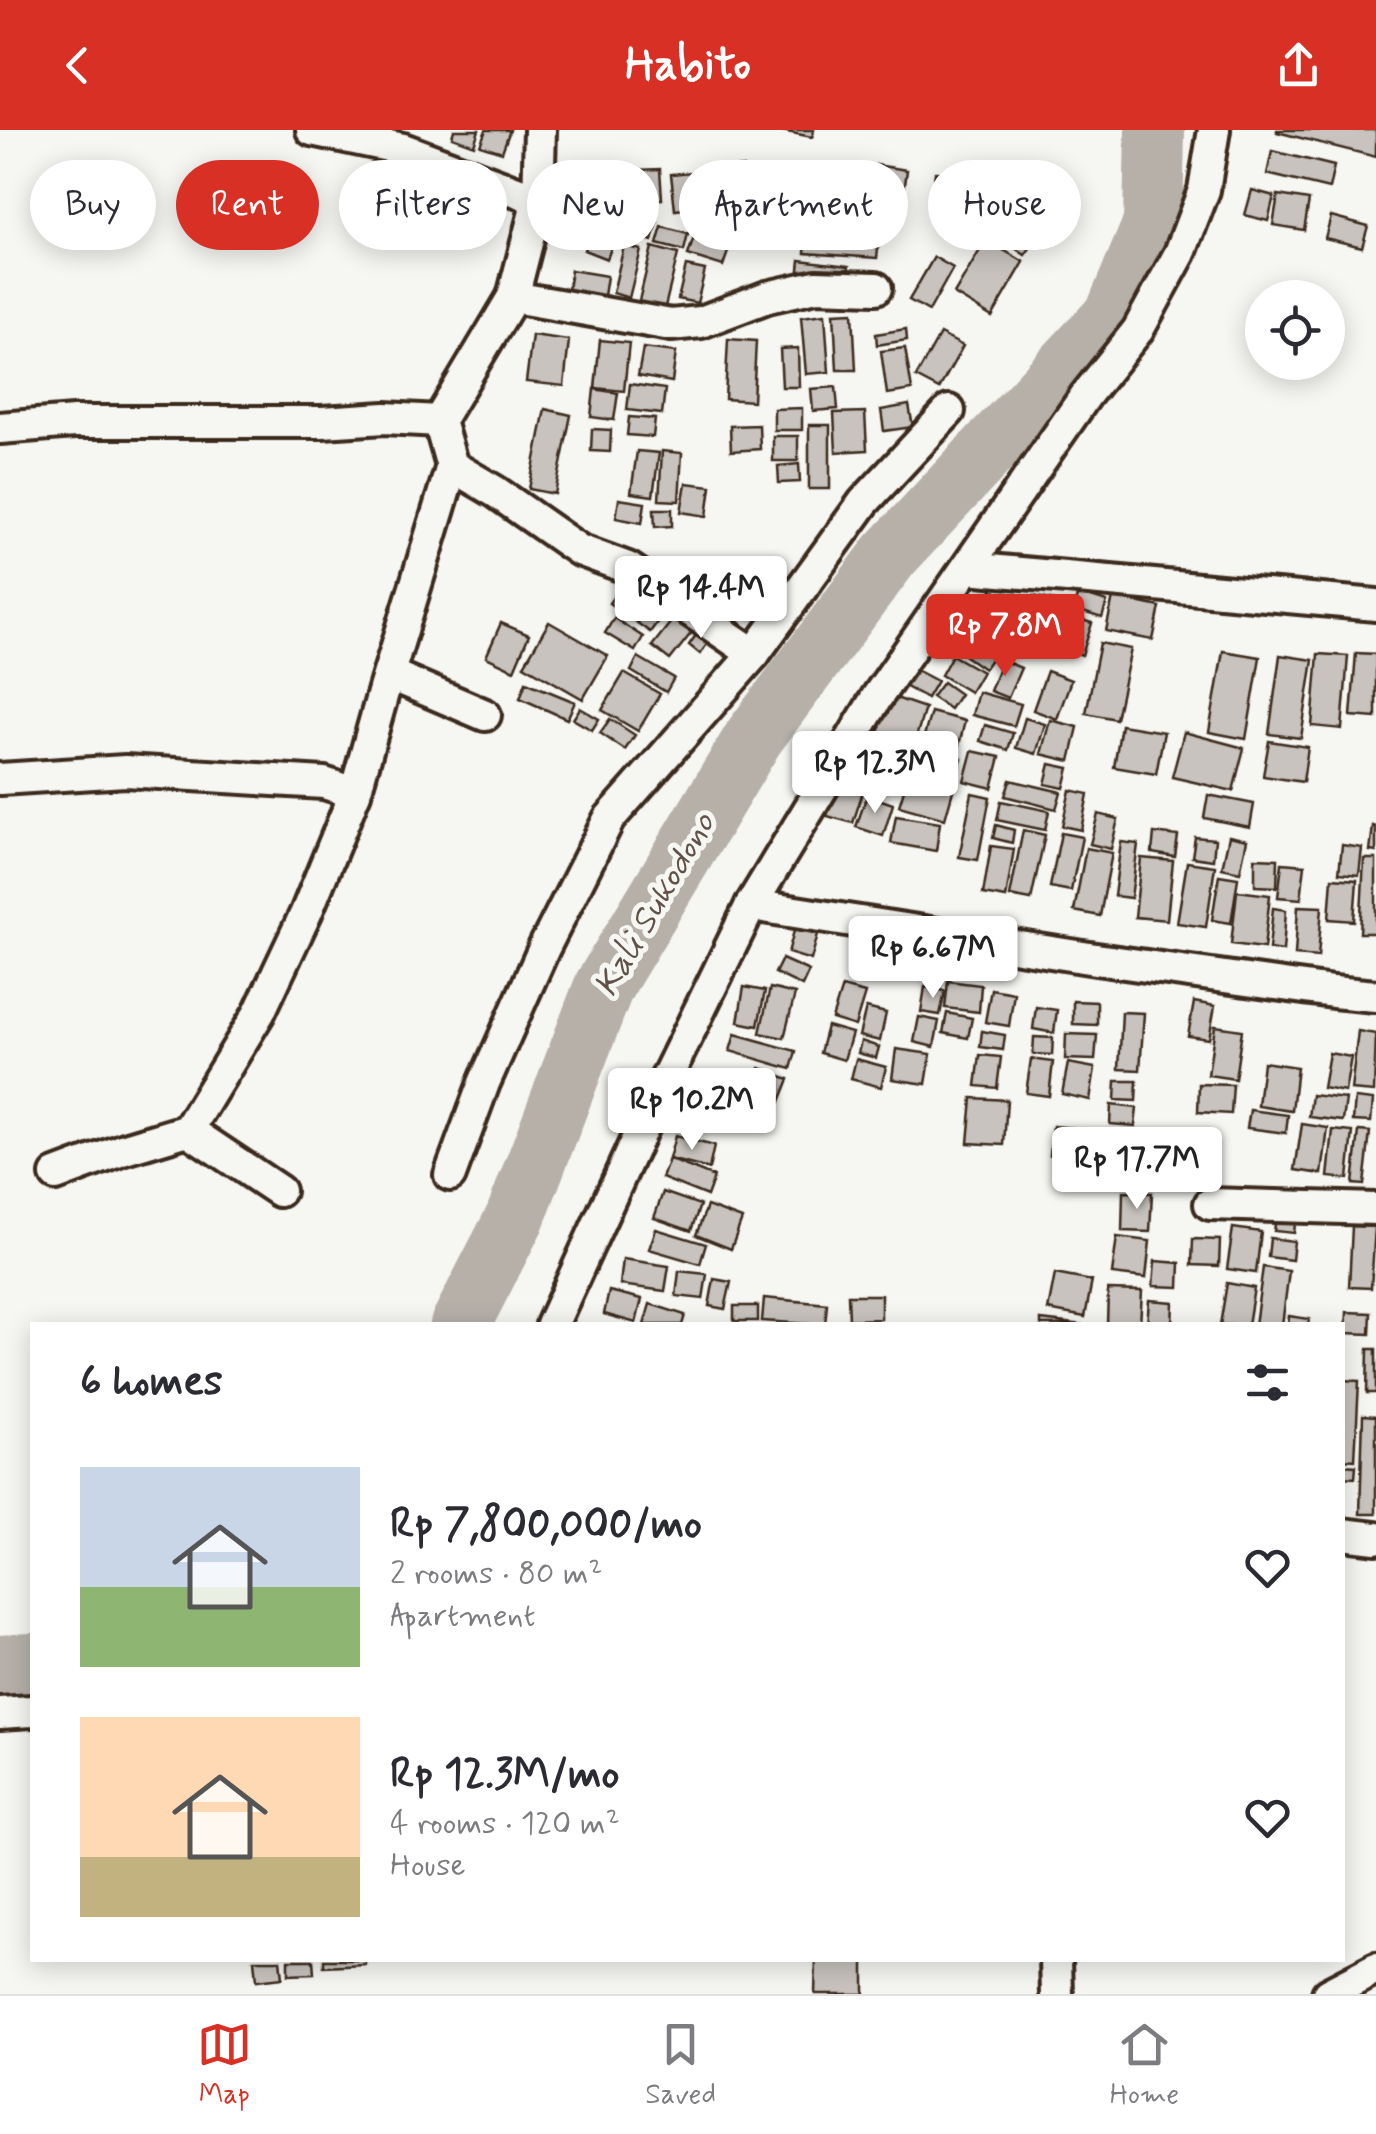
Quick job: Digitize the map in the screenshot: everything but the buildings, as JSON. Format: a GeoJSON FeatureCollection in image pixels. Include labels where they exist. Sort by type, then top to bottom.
{"type":"FeatureCollection","features":[{"type":"Feature","properties":{"kind":"street"},"geometry":{"type":"LineString","coordinates":[[312,130],[403,149],[527,196]]}},
{"type":"Feature","properties":{"kind":"street"},"geometry":{"type":"LineString","coordinates":[[539,160],[540,130]]}},
{"type":"Feature","properties":{"kind":"street"},"geometry":{"type":"LineString","coordinates":[[553,1322],[751,904],[878,697],[1086,396],[1138,330],[1180,253],[1204,190],[1214,130]]}},
{"type":"Feature","properties":{"kind":"street"},"geometry":{"type":"LineString","coordinates":[[56,1175],[188,1130],[258,1013],[306,914],[356,792],[452,466],[439,421],[514,297],[527,244]]}},
{"type":"Feature","properties":{"kind":"street"},"geometry":{"type":"LineString","coordinates":[[514,297],[671,325],[701,322],[767,297],[816,286],[876,288]]}},
{"type":"Feature","properties":{"kind":"street"},"geometry":{"type":"LineString","coordinates":[[450,1175],[484,1083],[544,948],[609,819],[754,654],[864,502],[949,411]]}},
{"type":"Feature","properties":{"kind":"street"},"geometry":{"type":"LineString","coordinates":[[0,428],[74,422],[322,422],[385,418],[439,421]]}},
{"type":"Feature","properties":{"kind":"street"},"geometry":{"type":"LineString","coordinates":[[452,466],[579,550],[628,568],[754,654]]}},
{"type":"Feature","properties":{"kind":"street"},"geometry":{"type":"LineString","coordinates":[[966,568],[1365,604],[1376,579]]}},
{"type":"Feature","properties":{"kind":"street"},"geometry":{"type":"LineString","coordinates":[[389,674],[486,715]]}},
{"type":"Feature","properties":{"kind":"street"},"geometry":{"type":"LineString","coordinates":[[0,780],[125,770],[324,783],[356,792]]}},
{"type":"Feature","properties":{"kind":"street"},"geometry":{"type":"LineString","coordinates":[[751,904],[1096,959],[1376,996]]}},
{"type":"Feature","properties":{"kind":"street"},"geometry":{"type":"LineString","coordinates":[[188,1130],[279,1191]]}},
{"type":"Feature","properties":{"kind":"street"},"geometry":{"type":"LineString","coordinates":[[1210,1204],[1376,1210]]}},
{"type":"Feature","properties":{"kind":"street"},"geometry":{"type":"LineString","coordinates":[[1345,1534],[1376,1538]]}},
{"type":"Feature","properties":{"kind":"street"},"geometry":{"type":"LineString","coordinates":[[0,1713],[30,1712]]}},
{"type":"Feature","properties":{"kind":"street"},"geometry":{"type":"LineString","coordinates":[[1056,1962],[1058,1994]]}},
{"type":"Feature","properties":{"kind":"street"},"geometry":{"type":"LineString","coordinates":[[1328,1994],[1376,1970]]}},
{"type":"Feature","properties":{"kind":"waterway","name":"Kali Sukodono"},"geometry":{"type":"LineString","coordinates":[[462,1322],[515,1218],[604,986],[754,737],[890,555],[1115,314],[1153,223],[1155,130]]}},
{"type":"Feature","properties":{"kind":"waterway","name":"Kali Sukodono"},"geometry":{"type":"LineString","coordinates":[[0,1665],[30,1663]]}}]}
